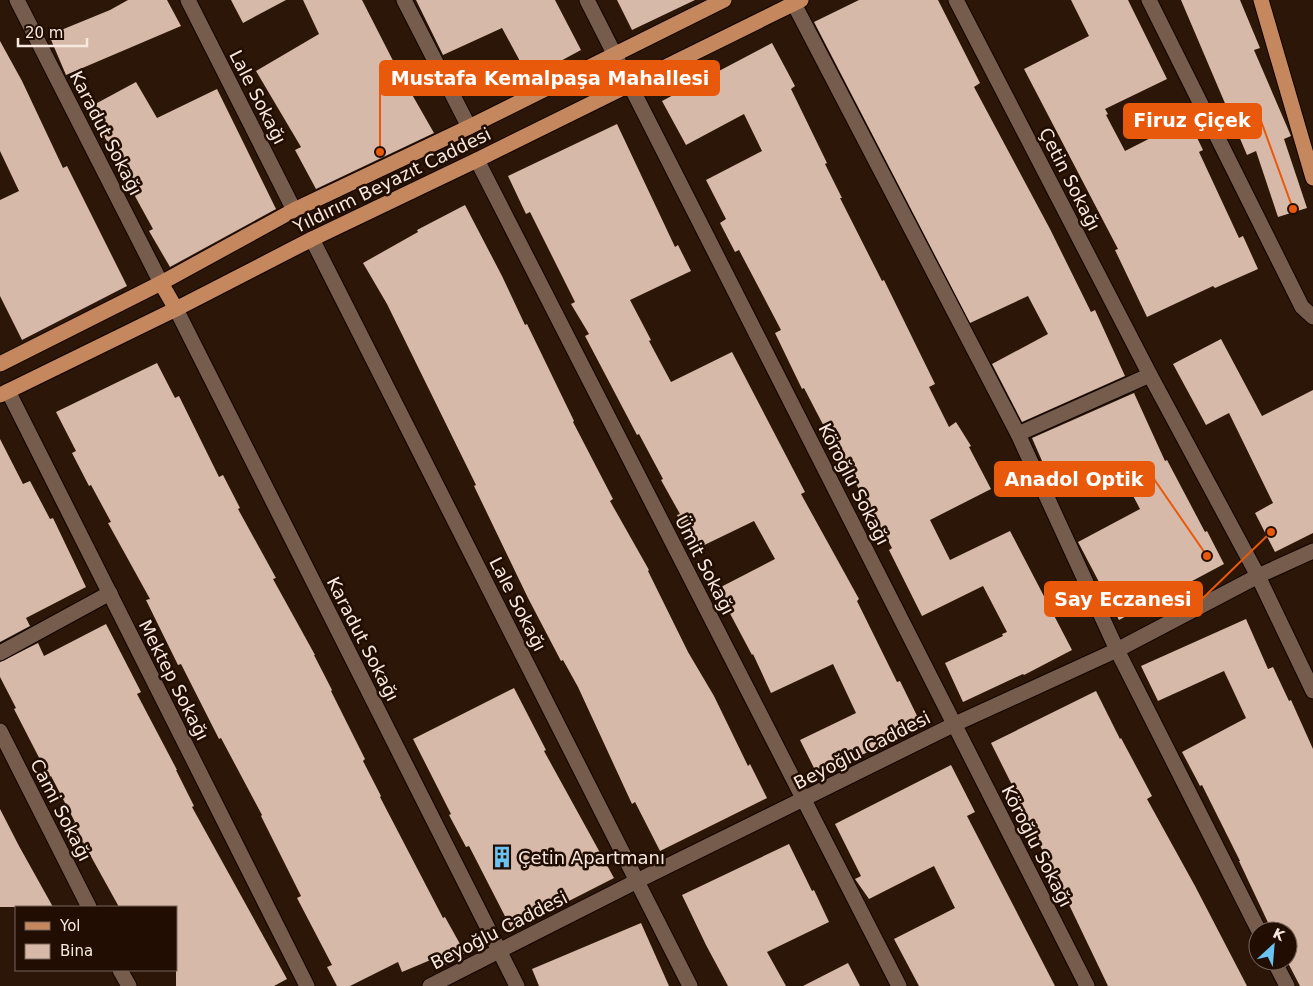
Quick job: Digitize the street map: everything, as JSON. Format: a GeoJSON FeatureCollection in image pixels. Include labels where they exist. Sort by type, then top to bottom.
{"type":"FeatureCollection","features":[{"type":"Feature","properties":{"kind":"main road","name":"Yıldırım Beyazıt Caddesi"},"geometry":{"type":"LineString","coordinates":[[1,360],[161,283],[294,210],[469,127],[724,0]]}},
{"type":"Feature","properties":{"kind":"main road"},"geometry":{"type":"LineString","coordinates":[[1261,0],[1313,178]]}},
{"type":"Feature","properties":{"kind":"main road","name":"Yıldırım Beyazıt Caddesi"},"geometry":{"type":"LineString","coordinates":[[4,393],[176,309],[312,239],[797,2]]}},
{"type":"Feature","properties":{"kind":"main road"},"geometry":{"type":"LineString","coordinates":[[161,283],[176,309]]}},
{"type":"Feature","properties":{"kind":"street","name":"Karadut Sokağı"},"geometry":{"type":"LineString","coordinates":[[17,0],[161,283]]}},
{"type":"Feature","properties":{"kind":"street","name":"Lale Sokağı"},"geometry":{"type":"LineString","coordinates":[[188,0],[294,210]]}},
{"type":"Feature","properties":{"kind":"street"},"geometry":{"type":"LineString","coordinates":[[404,0],[469,127]]}},
{"type":"Feature","properties":{"kind":"street","name":"Köroğlu Sokağı"},"geometry":{"type":"LineString","coordinates":[[587,0],[1087,986]]}},
{"type":"Feature","properties":{"kind":"street","name":"Çetin Sokağı"},"geometry":{"type":"LineString","coordinates":[[956,0],[1150,375],[1258,576],[1313,691]]}},
{"type":"Feature","properties":{"kind":"street"},"geometry":{"type":"LineString","coordinates":[[1149,0],[1302,306],[1313,317]]}},
{"type":"Feature","properties":{"kind":"street"},"geometry":{"type":"LineString","coordinates":[[797,2],[1018,434],[1117,650],[1254,921]]}},
{"type":"Feature","properties":{"kind":"street","name":"Ümit Sokağı"},"geometry":{"type":"LineString","coordinates":[[477,160],[898,986]]}},
{"type":"Feature","properties":{"kind":"street","name":"Lale Sokağı"},"geometry":{"type":"LineString","coordinates":[[312,239],[690,986]]}},
{"type":"Feature","properties":{"kind":"street","name":"Karadut Sokağı"},"geometry":{"type":"LineString","coordinates":[[176,309],[517,986]]}},
{"type":"Feature","properties":{"kind":"street"},"geometry":{"type":"LineString","coordinates":[[1018,434],[1150,375]]}},
{"type":"Feature","properties":{"kind":"street","name":"Mektep Sokağı"},"geometry":{"type":"LineString","coordinates":[[4,393],[110,592],[307,986]]}},
{"type":"Feature","properties":{"kind":"street","name":"Beyoğlu Caddesi"},"geometry":{"type":"LineString","coordinates":[[430,986],[500,952],[637,880],[955,724],[1117,650],[1258,576],[1313,551]]}},
{"type":"Feature","properties":{"kind":"street"},"geometry":{"type":"LineString","coordinates":[[0,653],[110,592]]}},
{"type":"Feature","properties":{"kind":"street","name":"Cami Sokağı"},"geometry":{"type":"LineString","coordinates":[[0,731],[88,906]]}},
{"type":"Feature","properties":{"kind":"street"},"geometry":{"type":"LineString","coordinates":[[120,971],[128,986]]}},
{"type":"Feature","properties":{"kind":"street"},"geometry":{"type":"LineString","coordinates":[[1279,971],[1287,986]]}},
{"type":"Feature","properties":{"kind":"building"},"geometry":{"type":"Polygon","coordinates":[[[128,0],[167,0],[181,26],[66,75],[49,35],[110,10],[128,0]]]}},
{"type":"Feature","properties":{"kind":"building"},"geometry":{"type":"Polygon","coordinates":[[[231,0],[286,0],[243,23],[231,0]]]}},
{"type":"Feature","properties":{"kind":"building"},"geometry":{"type":"Polygon","coordinates":[[[303,0],[362,0],[409,92],[434,133],[316,189],[295,150],[301,147],[256,71],[319,34],[303,0]]]}},
{"type":"Feature","properties":{"kind":"building"},"geometry":{"type":"Polygon","coordinates":[[[416,0],[555,0],[581,50],[529,78],[502,28],[443,55],[416,0]]]}},
{"type":"Feature","properties":{"kind":"building"},"geometry":{"type":"Polygon","coordinates":[[[617,0],[695,0],[632,30],[617,0]]]}},
{"type":"Feature","properties":{"kind":"building"},"geometry":{"type":"Polygon","coordinates":[[[859,0],[938,0],[980,83],[974,87],[1050,229],[1091,312],[1095,310],[1125,376],[1022,422],[992,364],[1048,334],[1028,296],[970,323],[814,22],[859,0]]]}},
{"type":"Feature","properties":{"kind":"building"},"geometry":{"type":"Polygon","coordinates":[[[1071,0],[1128,0],[1167,79],[1105,109],[1108,114],[1106,115],[1125,151],[1188,119],[1203,150],[1199,152],[1239,238],[1243,236],[1258,269],[1215,288],[1213,286],[1147,317],[1115,250],[1118,249],[1024,69],[1089,36],[1071,0]]]}},
{"type":"Feature","properties":{"kind":"building"},"geometry":{"type":"Polygon","coordinates":[[[1181,0],[1240,0],[1260,48],[1254,50],[1291,136],[1284,139],[1307,208],[1278,217],[1256,151],[1247,155],[1181,0]]]}},
{"type":"Feature","properties":{"kind":"building"},"geometry":{"type":"Polygon","coordinates":[[[0,41],[22,81],[63,168],[67,166],[127,286],[22,340],[0,296],[0,200],[19,191],[0,151],[0,41]]]}},
{"type":"Feature","properties":{"kind":"building"},"geometry":{"type":"Polygon","coordinates":[[[772,43],[795,86],[791,89],[827,163],[825,164],[842,198],[840,198],[882,281],[884,280],[935,384],[929,387],[949,427],[956,422],[971,446],[969,447],[991,489],[930,520],[950,560],[1010,531],[1072,650],[1024,675],[963,702],[945,663],[1003,636],[1002,634],[1007,632],[983,586],[922,616],[889,550],[892,548],[846,464],[844,465],[804,388],[802,389],[775,333],[781,330],[739,250],[735,252],[720,223],[726,219],[706,180],[762,151],[744,114],[686,145],[662,101],[772,43]]]}},
{"type":"Feature","properties":{"kind":"building"},"geometry":{"type":"Polygon","coordinates":[[[136,82],[157,118],[217,89],[276,209],[170,267],[149,231],[153,229],[107,145],[109,144],[86,109],[136,82]]]}},
{"type":"Feature","properties":{"kind":"building"},"geometry":{"type":"Polygon","coordinates":[[[617,124],[675,247],[678,245],[691,271],[630,300],[651,340],[649,341],[671,382],[732,352],[805,492],[801,494],[859,599],[857,601],[897,682],[900,681],[922,726],[818,776],[800,740],[856,713],[833,664],[771,693],[753,654],[717,589],[775,559],[754,521],[694,550],[677,515],[680,514],[661,480],[663,479],[639,434],[637,435],[585,336],[589,334],[571,304],[575,302],[530,212],[526,214],[508,176],[617,124]]]}},
{"type":"Feature","properties":{"kind":"building"},"geometry":{"type":"Polygon","coordinates":[[[465,205],[525,325],[527,324],[573,422],[613,499],[610,501],[649,570],[688,652],[714,696],[748,766],[750,764],[767,798],[660,851],[635,802],[632,804],[578,687],[563,660],[561,661],[528,598],[474,486],[476,485],[387,304],[363,263],[418,232],[417,230],[465,205]]]}},
{"type":"Feature","properties":{"kind":"building"},"geometry":{"type":"Polygon","coordinates":[[[1221,339],[1262,416],[1313,390],[1313,533],[1275,552],[1255,513],[1273,503],[1229,413],[1206,425],[1173,364],[1221,339]]]}},
{"type":"Feature","properties":{"kind":"building"},"geometry":{"type":"Polygon","coordinates":[[[157,363],[175,398],[179,396],[219,477],[223,475],[240,508],[238,509],[276,578],[273,579],[315,655],[365,759],[363,761],[380,797],[443,918],[445,917],[465,953],[445,965],[440,956],[402,972],[398,962],[350,986],[337,986],[327,967],[332,965],[297,898],[301,896],[262,815],[221,738],[219,739],[181,664],[178,665],[146,600],[150,599],[108,523],[111,522],[72,453],[76,451],[56,412],[157,363]]]}},
{"type":"Feature","properties":{"kind":"building"},"geometry":{"type":"Polygon","coordinates":[[[1134,393],[1165,461],[1167,460],[1224,564],[1119,620],[1078,542],[1140,509],[1118,467],[1056,493],[1032,438],[1134,393]]]}},
{"type":"Feature","properties":{"kind":"building"},"geometry":{"type":"Polygon","coordinates":[[[0,439],[23,484],[30,481],[50,519],[53,518],[86,587],[26,618],[30,626],[0,642],[0,439]]]}},
{"type":"Feature","properties":{"kind":"building"},"geometry":{"type":"Polygon","coordinates":[[[1246,619],[1268,669],[1273,667],[1289,701],[1291,700],[1313,749],[1313,986],[1300,986],[1292,971],[1298,971],[1298,921],[1267,921],[1202,785],[1200,786],[1182,752],[1246,718],[1224,671],[1158,701],[1141,666],[1246,619]]]}},
{"type":"Feature","properties":{"kind":"building"},"geometry":{"type":"Polygon","coordinates":[[[106,624],[141,692],[137,694],[177,770],[194,806],[192,807],[287,979],[274,986],[176,986],[176,971],[178,971],[178,906],[118,906],[83,842],[80,844],[69,826],[75,822],[51,776],[49,777],[14,709],[16,708],[0,677],[0,662],[38,643],[44,656],[106,624]]]}},
{"type":"Feature","properties":{"kind":"building"},"geometry":{"type":"Polygon","coordinates":[[[514,688],[546,750],[544,751],[614,878],[512,930],[469,846],[466,847],[449,815],[451,814],[413,739],[514,688]]]}},
{"type":"Feature","properties":{"kind":"building"},"geometry":{"type":"Polygon","coordinates":[[[1096,691],[1152,796],[1147,799],[1247,986],[1108,986],[1013,793],[1015,791],[991,743],[1096,691]]]}},
{"type":"Feature","properties":{"kind":"building"},"geometry":{"type":"Polygon","coordinates":[[[951,765],[975,812],[967,816],[1055,986],[919,986],[894,939],[955,908],[934,866],[869,899],[855,879],[861,876],[835,824],[951,765]]]}},
{"type":"Feature","properties":{"kind":"building"},"geometry":{"type":"Polygon","coordinates":[[[0,809],[52,906],[0,907],[0,809]]]}},
{"type":"Feature","properties":{"kind":"building"},"geometry":{"type":"Polygon","coordinates":[[[789,844],[829,922],[767,952],[786,986],[728,986],[682,895],[789,844]]]}},
{"type":"Feature","properties":{"kind":"building"},"geometry":{"type":"Polygon","coordinates":[[[641,923],[669,986],[539,986],[532,969],[641,923]]]}},
{"type":"Feature","properties":{"kind":"building"},"geometry":{"type":"Polygon","coordinates":[[[848,963],[860,986],[803,986],[848,963]]]}},
{"type":"Feature","properties":{"kind":"place","name":"Mustafa Kemalpaşa Mahallesi"},"geometry":{"type":"Point","coordinates":[380,152]}},
{"type":"Feature","properties":{"kind":"place","name":"Firuz Çiçek"},"geometry":{"type":"Point","coordinates":[1293,209]}},
{"type":"Feature","properties":{"kind":"place","name":"Say Eczanesi"},"geometry":{"type":"Point","coordinates":[1271,532]}},
{"type":"Feature","properties":{"kind":"place","name":"Anadol Optik"},"geometry":{"type":"Point","coordinates":[1207,556]}},
{"type":"Feature","properties":{"kind":"place","name":"Çetin Apartmanı"},"geometry":{"type":"Point","coordinates":[502,857]}}]}
